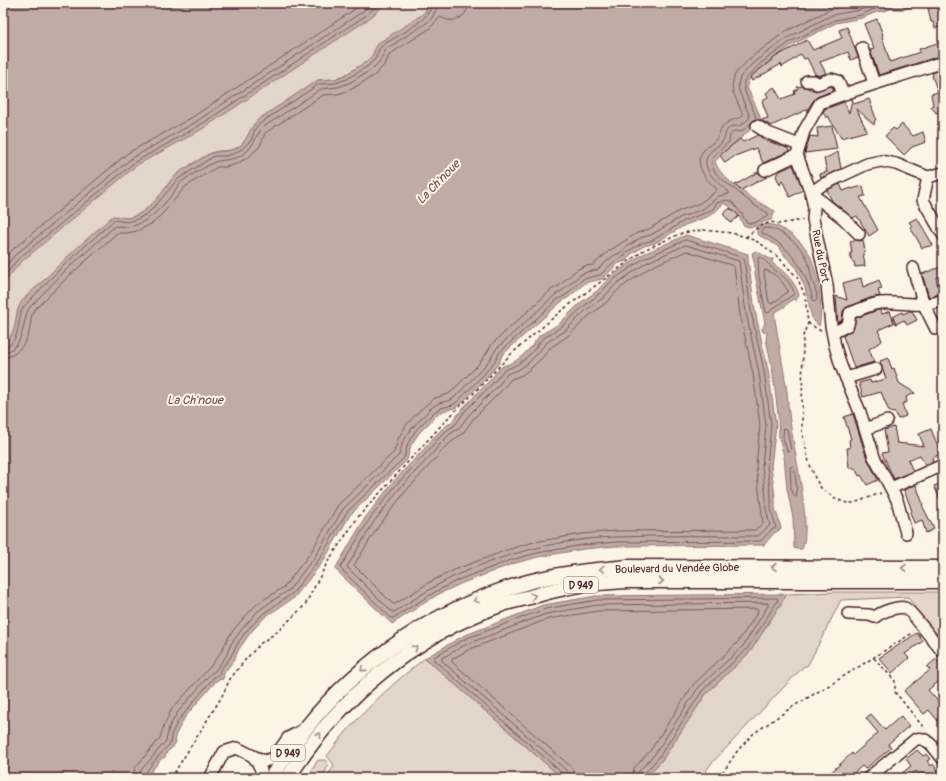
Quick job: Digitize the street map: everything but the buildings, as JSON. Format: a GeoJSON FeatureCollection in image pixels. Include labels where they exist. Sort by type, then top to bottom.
{"type":"FeatureCollection","features":[{"type":"Feature","properties":{"kind":"main road","name":"Boulevard du Vendée Globe"},"geometry":{"type":"LineString","coordinates":[[271,778],[305,728],[332,698],[388,649],[412,633],[468,603],[529,582],[593,570],[627,567],[943,568]]}},
{"type":"Feature","properties":{"kind":"main road","name":"Boulevard du Vendée Globe"},"geometry":{"type":"LineString","coordinates":[[288,778],[304,753],[328,723],[376,676],[419,644],[473,616],[504,604],[565,588],[596,583],[628,581],[943,581]]}},
{"type":"Feature","properties":{"kind":"street"},"geometry":{"type":"LineString","coordinates":[[862,48],[874,83]]}},
{"type":"Feature","properties":{"kind":"street"},"geometry":{"type":"LineString","coordinates":[[765,170],[798,150],[804,131],[820,103],[874,83],[943,62]]}},
{"type":"Feature","properties":{"kind":"street"},"geometry":{"type":"LineString","coordinates":[[807,81],[814,81],[817,84],[831,79],[838,81],[843,94]]}},
{"type":"Feature","properties":{"kind":"street"},"geometry":{"type":"LineString","coordinates":[[757,126],[798,150]]}},
{"type":"Feature","properties":{"kind":"street","name":"Rue du Port"},"geometry":{"type":"LineString","coordinates":[[798,150],[814,208],[813,219],[827,285],[835,346],[877,465],[897,500],[906,534]]}},
{"type":"Feature","properties":{"kind":"street"},"geometry":{"type":"LineString","coordinates":[[859,234],[844,219],[811,193],[828,182],[868,164],[881,161],[896,164],[928,177],[943,173]]}},
{"type":"Feature","properties":{"kind":"street"},"geometry":{"type":"LineString","coordinates":[[928,177],[922,200],[943,235]]}},
{"type":"Feature","properties":{"kind":"street"},"geometry":{"type":"LineString","coordinates":[[913,268],[924,305],[936,329]]}},
{"type":"Feature","properties":{"kind":"street"},"geometry":{"type":"LineString","coordinates":[[833,333],[848,325],[850,313],[879,303],[924,305],[935,304],[943,300]]}},
{"type":"Feature","properties":{"kind":"street"},"geometry":{"type":"LineString","coordinates":[[846,378],[876,369]]}},
{"type":"Feature","properties":{"kind":"street"},"geometry":{"type":"LineString","coordinates":[[865,429],[887,421]]}},
{"type":"Feature","properties":{"kind":"street"},"geometry":{"type":"LineString","coordinates":[[891,488],[943,465]]}},
{"type":"Feature","properties":{"kind":"street"},"geometry":{"type":"LineString","coordinates":[[848,614],[875,616],[881,612],[906,608],[910,610],[943,652]]}},
{"type":"Feature","properties":{"kind":"street"},"geometry":{"type":"LineString","coordinates":[[210,778],[224,752],[238,748],[253,756],[265,760],[274,758],[288,738],[305,728]]}},
{"type":"Feature","properties":{"kind":"street"},"geometry":{"type":"LineString","coordinates":[[868,778],[916,739],[924,738],[943,759]]}},
{"type":"Feature","properties":{"kind":"street"},"geometry":{"type":"LineString","coordinates":[[253,756],[260,766],[262,772],[261,778]]}},
{"type":"Feature","properties":{"kind":"path"},"geometry":{"type":"LineString","coordinates":[[746,237],[758,227],[771,222],[779,224],[813,219]]}},
{"type":"Feature","properties":{"kind":"path"},"geometry":{"type":"LineString","coordinates":[[171,778],[221,698],[230,679],[246,658],[261,643],[277,632],[305,605],[327,563],[358,517],[447,419],[510,355],[561,311],[644,250],[682,233],[703,230],[732,233],[746,237],[760,243],[779,258],[797,277],[805,296],[808,323],[803,336],[802,431],[809,462],[815,478],[821,488],[829,495],[847,503],[854,503],[879,494]]}},
{"type":"Feature","properties":{"kind":"path"},"geometry":{"type":"LineString","coordinates":[[808,323],[818,330],[833,333]]}},
{"type":"Feature","properties":{"kind":"path"},"geometry":{"type":"LineString","coordinates":[[719,778],[738,750],[753,734],[792,707],[834,683],[922,627]]}},
{"type":"Feature","properties":{"kind":"path"},"geometry":{"type":"LineString","coordinates":[[874,658],[895,680],[895,692],[924,728],[924,738]]}},
{"type":"Feature","properties":{"kind":"shaded area"},"geometry":{"type":"Polygon","coordinates":[[[3,3],[428,3],[428,6],[422,16],[417,20],[380,42],[372,56],[366,62],[345,75],[335,79],[318,80],[259,119],[240,146],[230,150],[211,153],[188,166],[173,178],[160,196],[149,207],[137,215],[123,218],[116,216],[18,309],[13,332],[3,343],[3,3]]]}},
{"type":"Feature","properties":{"kind":"shaded area"},"geometry":{"type":"Polygon","coordinates":[[[835,592],[943,592],[943,648],[919,616],[908,597],[841,600],[808,665],[803,667],[710,765],[702,778],[645,778],[662,760],[706,694],[750,652],[787,594],[835,592]]]}},
{"type":"Feature","properties":{"kind":"shaded area"},"geometry":{"type":"Polygon","coordinates":[[[425,658],[562,778],[327,778],[334,765],[327,756],[338,742],[373,704],[398,680],[425,658]]]}},
{"type":"Feature","properties":{"kind":"shaded area"},"geometry":{"type":"Polygon","coordinates":[[[318,760],[325,760],[329,764],[322,778],[307,778],[318,760]]]}},
{"type":"Feature","properties":{"kind":"water"},"geometry":{"type":"Polygon","coordinates":[[[3,3],[387,3],[367,20],[199,131],[137,165],[20,263],[3,284],[3,3]]]}},
{"type":"Feature","properties":{"kind":"water","name":"La Ch'noue"},"geometry":{"type":"Polygon","coordinates":[[[428,3],[449,3],[452,6],[456,3],[943,3],[943,6],[922,4],[904,9],[890,9],[862,18],[836,23],[792,45],[767,63],[748,81],[747,87],[761,120],[715,161],[718,168],[731,183],[775,211],[771,220],[763,222],[759,226],[749,227],[743,225],[739,216],[729,206],[723,204],[707,217],[685,225],[655,243],[644,246],[630,255],[626,261],[619,263],[602,279],[585,283],[561,302],[502,355],[499,363],[461,404],[455,408],[443,411],[419,433],[411,445],[407,460],[350,515],[324,560],[294,598],[266,616],[251,632],[239,649],[234,660],[224,673],[223,679],[217,680],[185,717],[175,736],[176,742],[173,747],[167,752],[165,757],[161,759],[146,778],[3,778],[3,343],[9,339],[12,334],[19,305],[30,292],[113,216],[128,218],[144,211],[182,170],[215,152],[236,149],[243,143],[259,119],[318,80],[335,79],[345,75],[366,62],[372,56],[380,42],[420,16],[426,11],[428,3]]]}},
{"type":"Feature","properties":{"kind":"water"},"geometry":{"type":"Polygon","coordinates":[[[765,224],[778,227],[791,234],[803,245],[810,255],[819,290],[821,310],[819,326],[812,318],[805,287],[795,266],[785,256],[779,247],[757,234],[757,229],[765,224]]]}},
{"type":"Feature","properties":{"kind":"water"},"geometry":{"type":"Polygon","coordinates":[[[686,235],[748,254],[755,311],[768,370],[776,425],[771,466],[775,508],[781,528],[774,533],[764,545],[616,546],[584,549],[538,557],[512,564],[460,584],[437,595],[392,624],[335,569],[365,518],[393,482],[433,438],[453,421],[462,409],[499,369],[521,357],[540,335],[559,324],[580,303],[597,291],[610,277],[641,255],[686,235]]]}},
{"type":"Feature","properties":{"kind":"water"},"geometry":{"type":"Polygon","coordinates":[[[756,251],[770,259],[773,259],[772,263],[781,269],[795,285],[799,295],[796,301],[793,299],[774,313],[787,392],[790,424],[802,490],[805,539],[802,549],[794,548],[793,518],[787,489],[784,456],[779,438],[778,414],[772,367],[766,339],[767,333],[763,332],[762,329],[765,323],[752,253],[756,251]]]}},
{"type":"Feature","properties":{"kind":"water"},"geometry":{"type":"Polygon","coordinates":[[[787,594],[750,652],[706,694],[662,760],[645,778],[562,778],[425,658],[463,636],[543,605],[596,596],[787,594]]]}}]}
